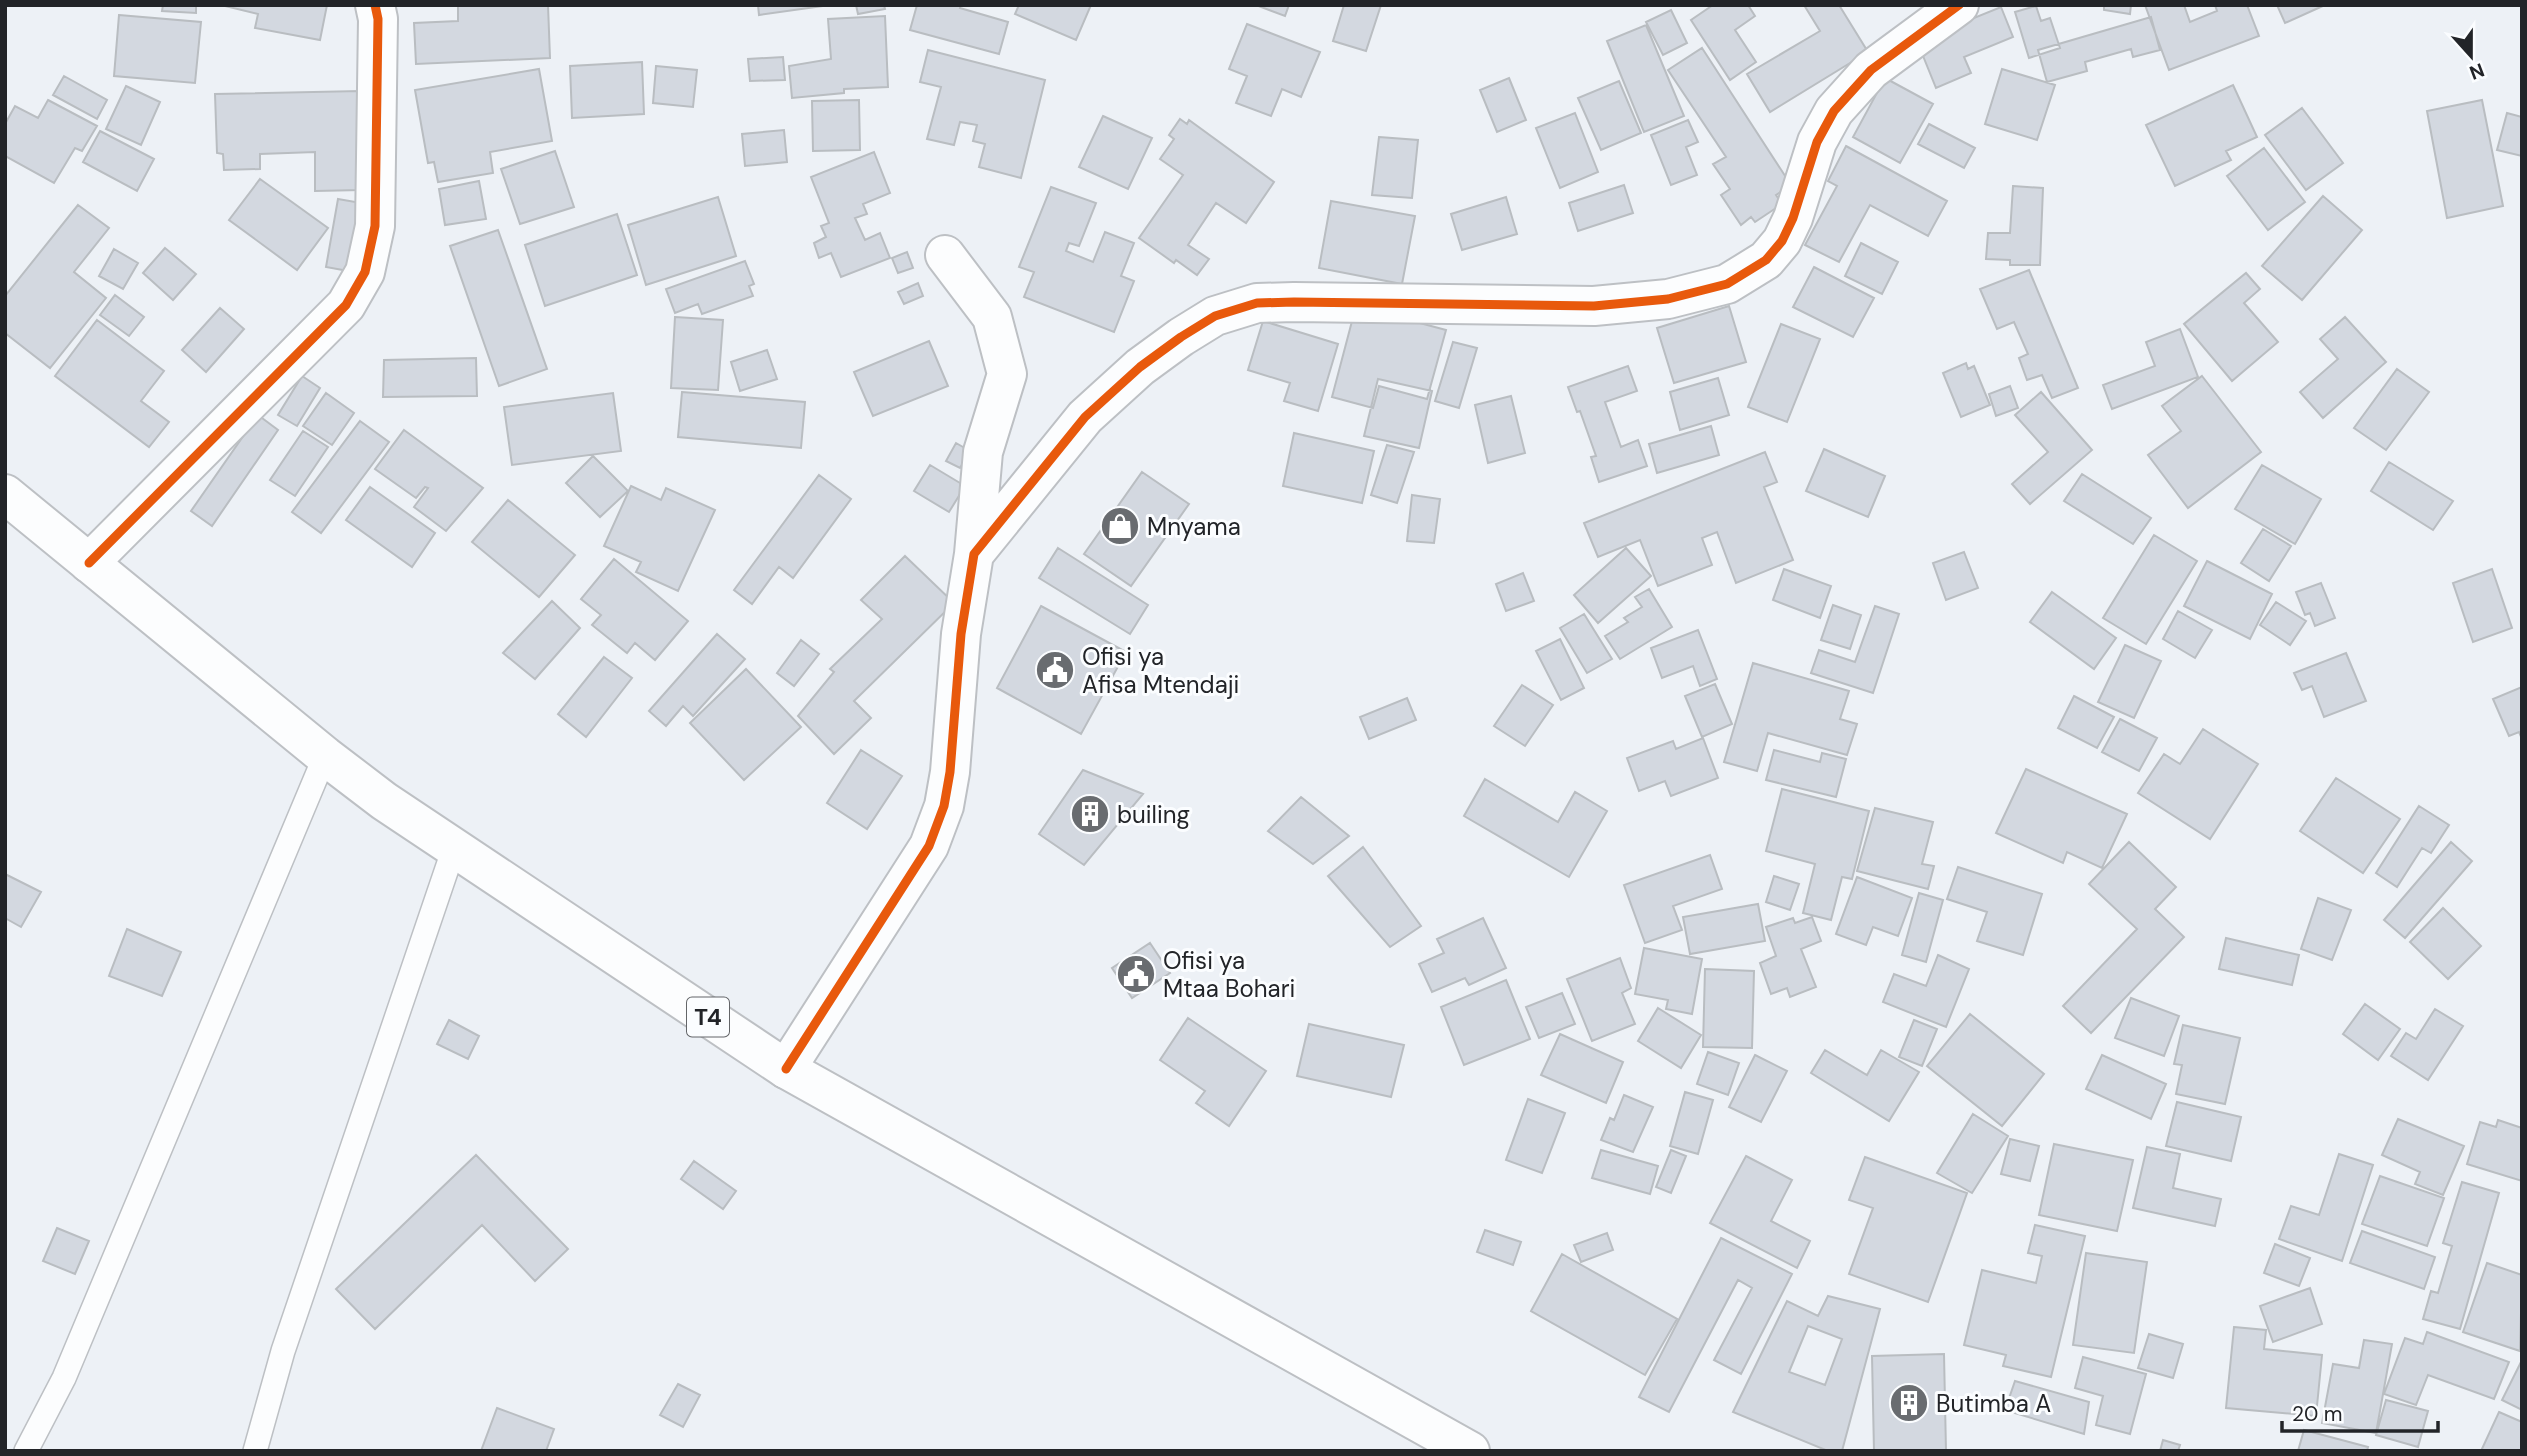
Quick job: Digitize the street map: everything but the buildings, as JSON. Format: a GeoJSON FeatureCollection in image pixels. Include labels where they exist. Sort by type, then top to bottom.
{"type":"FeatureCollection","features":[{"type":"Feature","properties":{"kind":"main road"},"geometry":{"type":"LineString","coordinates":[[89,563],[346,305],[365,272],[375,226],[378,19],[375,5]]}},
{"type":"Feature","properties":{"kind":"main road"},"geometry":{"type":"LineString","coordinates":[[974,554],[1085,417],[1139,367],[1215,316],[1257,303],[1294,302],[1594,306],[1668,299],[1727,284],[1766,260],[1782,240],[1793,218],[1817,142],[1834,111],[1871,70],[1959,5]]}},
{"type":"Feature","properties":{"kind":"main road"},"geometry":{"type":"LineString","coordinates":[[786,1069],[929,846],[944,806],[950,772],[961,634],[974,554],[983,452],[1007,374],[992,317],[945,255]]}},
{"type":"Feature","properties":{"kind":"main road","name":"T4"},"geometry":{"type":"LineString","coordinates":[[5,494],[325,756],[384,801],[786,1069],[1470,1451]]}},
{"type":"Feature","properties":{"kind":"lane"},"geometry":{"type":"LineString","coordinates":[[26,1451],[64,1378],[325,756]]}},
{"type":"Feature","properties":{"kind":"lane"},"geometry":{"type":"LineString","coordinates":[[255,1451],[287,1338],[454,848]]}},
{"type":"Feature","properties":{"kind":"cycle path"},"geometry":{"type":"LineString","coordinates":[[89,563],[346,305],[365,272],[375,226],[378,19],[375,5]]}},
{"type":"Feature","properties":{"kind":"cycle path"},"geometry":{"type":"LineString","coordinates":[[786,1069],[929,846],[944,806],[950,772],[961,634],[974,554],[1085,417],[1140,367],[1215,316],[1257,303],[1594,306],[1668,299],[1727,284],[1766,260],[1782,241],[1793,218],[1817,142],[1834,111],[1871,70],[1959,5]]}},
{"type":"Feature","properties":{"kind":"place","name":"Mnyama"},"geometry":{"type":"Point","coordinates":[1120,526]}},
{"type":"Feature","properties":{"kind":"place","name":"Ofisi ya Afisa Mtendaji"},"geometry":{"type":"Point","coordinates":[1055,670]}},
{"type":"Feature","properties":{"kind":"place","name":"builing"},"geometry":{"type":"Point","coordinates":[1090,814]}},
{"type":"Feature","properties":{"kind":"place","name":"Ofisi ya Mtaa Bohari"},"geometry":{"type":"Point","coordinates":[1136,974]}},
{"type":"Feature","properties":{"kind":"place","name":"Butimba A"},"geometry":{"type":"Point","coordinates":[1909,1403]}}]}
